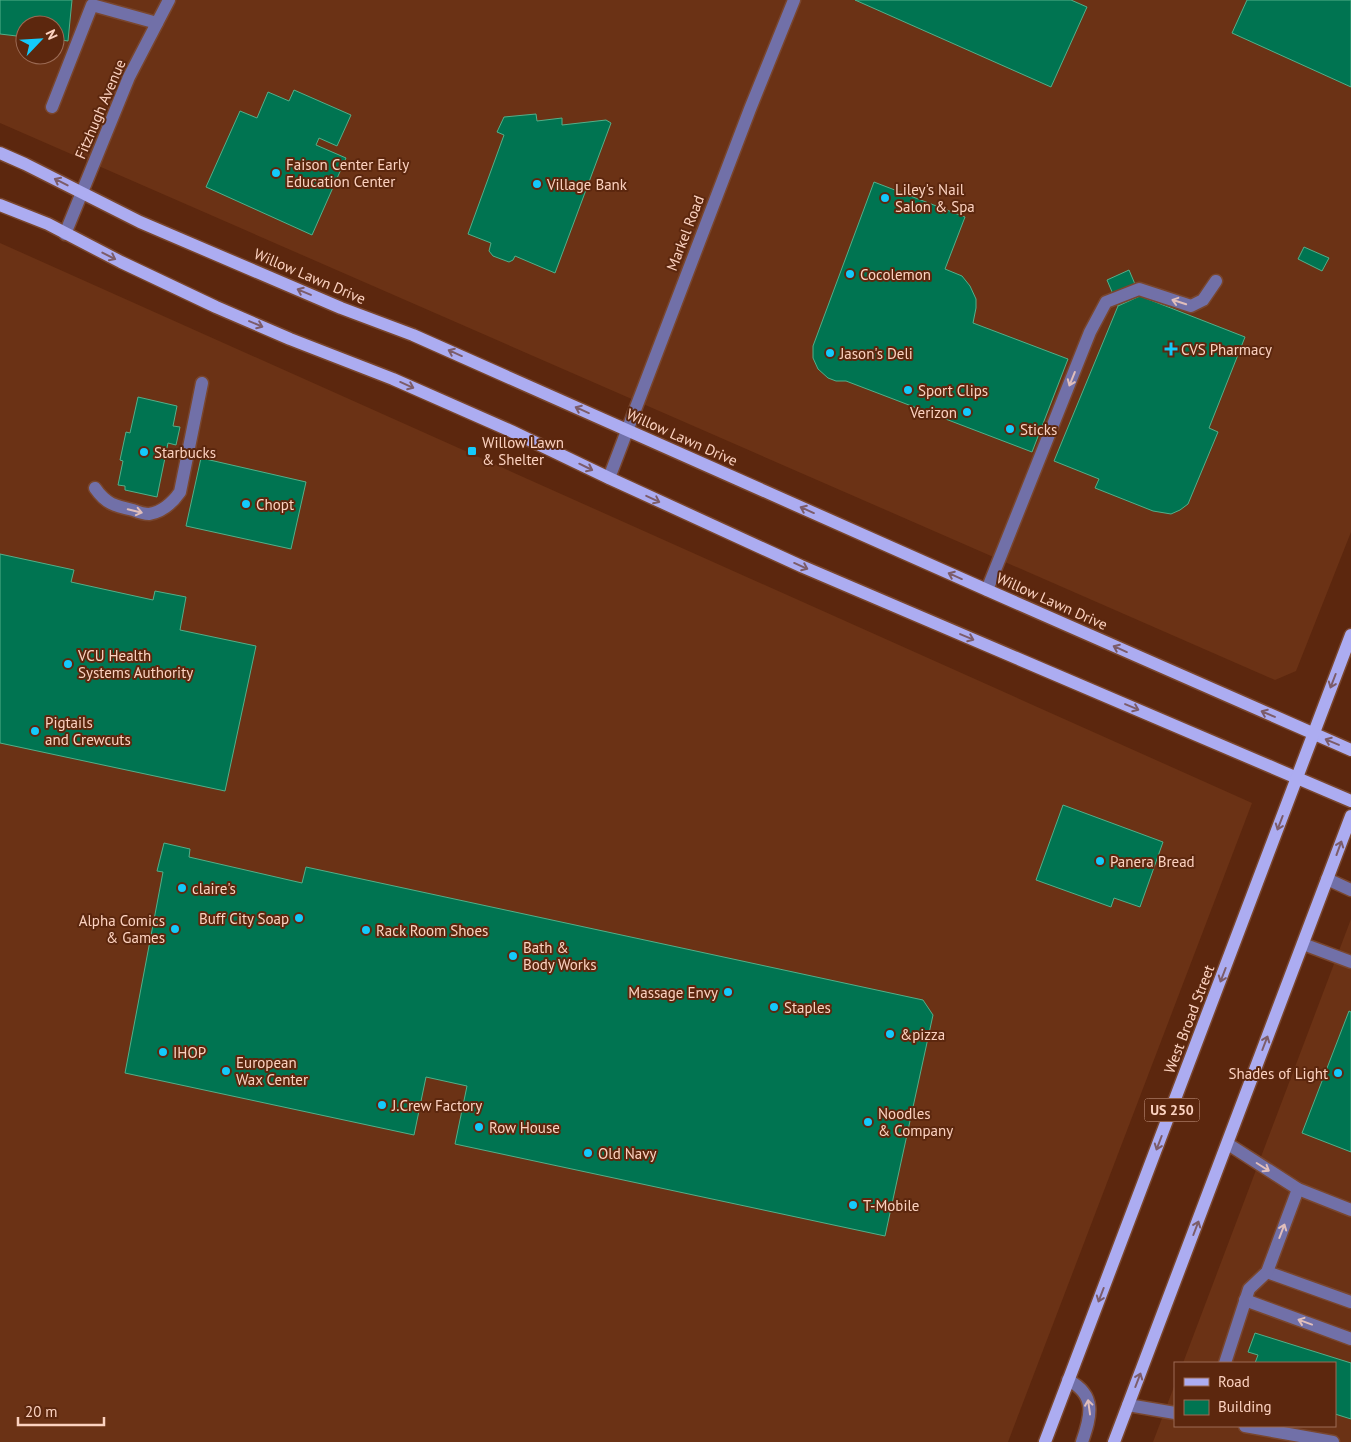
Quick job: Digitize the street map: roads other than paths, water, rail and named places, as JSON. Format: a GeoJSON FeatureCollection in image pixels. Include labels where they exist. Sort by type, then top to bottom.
{"type":"FeatureCollection","features":[{"type":"Feature","properties":{"kind":"main road","name":"Willow Lawn Drive"},"geometry":{"type":"LineString","coordinates":[[0,153],[140,222],[341,308],[413,335],[1351,750]]}},
{"type":"Feature","properties":{"kind":"main road"},"geometry":{"type":"LineString","coordinates":[[0,206],[48,224],[121,262],[216,307],[290,339],[393,379],[511,431],[801,566],[1351,801]]}},
{"type":"Feature","properties":{"kind":"main road","name":"West Broad Street"},"geometry":{"type":"LineString","coordinates":[[1045,1442],[1351,635]]}},
{"type":"Feature","properties":{"kind":"main road"},"geometry":{"type":"LineString","coordinates":[[1114,1442],[1351,816]]}},
{"type":"Feature","properties":{"kind":"street","name":"Fitzhugh Avenue"},"geometry":{"type":"LineString","coordinates":[[65,234],[129,77],[170,0]]}},
{"type":"Feature","properties":{"kind":"street","name":"Markel Road"},"geometry":{"type":"LineString","coordinates":[[609,478],[794,0]]}},
{"type":"Feature","properties":{"kind":"street"},"geometry":{"type":"LineString","coordinates":[[52,107],[92,5],[158,23]]}},
{"type":"Feature","properties":{"kind":"street"},"geometry":{"type":"LineString","coordinates":[[987,590],[1090,332],[1106,302],[1139,289],[1191,306],[1203,300],[1216,281]]}},
{"type":"Feature","properties":{"kind":"street"},"geometry":{"type":"LineString","coordinates":[[95,488],[103,499],[115,506],[148,514],[163,508],[173,501],[180,492],[202,384]]}},
{"type":"Feature","properties":{"kind":"street"},"geometry":{"type":"LineString","coordinates":[[1327,879],[1351,890]]}},
{"type":"Feature","properties":{"kind":"street"},"geometry":{"type":"LineString","coordinates":[[1303,944],[1351,962]]}},
{"type":"Feature","properties":{"kind":"street"},"geometry":{"type":"LineString","coordinates":[[1228,1144],[1298,1189],[1351,1210]]}},
{"type":"Feature","properties":{"kind":"street"},"geometry":{"type":"LineString","coordinates":[[1225,1362],[1249,1289],[1267,1272],[1298,1189]]}},
{"type":"Feature","properties":{"kind":"street"},"geometry":{"type":"LineString","coordinates":[[1267,1272],[1351,1302]]}},
{"type":"Feature","properties":{"kind":"street"},"geometry":{"type":"LineString","coordinates":[[1245,1300],[1351,1339]]}},
{"type":"Feature","properties":{"kind":"street"},"geometry":{"type":"LineString","coordinates":[[1068,1380],[1084,1391],[1088,1400],[1090,1420],[1082,1442]]}},
{"type":"Feature","properties":{"kind":"street"},"geometry":{"type":"LineString","coordinates":[[1128,1405],[1174,1413]]}},
{"type":"Feature","properties":{"kind":"street"},"geometry":{"type":"LineString","coordinates":[[1250,1427],[1333,1442]]}},
{"type":"Feature","properties":{"kind":"place","name":"Faison Center Early Education Center"},"geometry":{"type":"Point","coordinates":[276,173]}},
{"type":"Feature","properties":{"kind":"place","name":"Village Bank"},"geometry":{"type":"Point","coordinates":[537,184]}},
{"type":"Feature","properties":{"kind":"place","name":"Liley's Nail Salon & Spa"},"geometry":{"type":"Point","coordinates":[885,198]}},
{"type":"Feature","properties":{"kind":"place","name":"Cocolemon"},"geometry":{"type":"Point","coordinates":[850,274]}},
{"type":"Feature","properties":{"kind":"place","name":"CVS Pharmacy"},"geometry":{"type":"Point","coordinates":[1171,349]}},
{"type":"Feature","properties":{"kind":"place","name":"Jason's Deli"},"geometry":{"type":"Point","coordinates":[830,353]}},
{"type":"Feature","properties":{"kind":"place","name":"Sport Clips"},"geometry":{"type":"Point","coordinates":[908,390]}},
{"type":"Feature","properties":{"kind":"place","name":"Verizon"},"geometry":{"type":"Point","coordinates":[967,412]}},
{"type":"Feature","properties":{"kind":"place","name":"Sticks"},"geometry":{"type":"Point","coordinates":[1010,429]}},
{"type":"Feature","properties":{"kind":"place","name":"Willow Lawn & Shelter"},"geometry":{"type":"Point","coordinates":[472,451]}},
{"type":"Feature","properties":{"kind":"place","name":"Starbucks"},"geometry":{"type":"Point","coordinates":[144,452]}},
{"type":"Feature","properties":{"kind":"place","name":"Chopt"},"geometry":{"type":"Point","coordinates":[246,504]}},
{"type":"Feature","properties":{"kind":"place","name":"VCU Health Systems Authority"},"geometry":{"type":"Point","coordinates":[68,664]}},
{"type":"Feature","properties":{"kind":"place","name":"Pigtails and Crewcuts"},"geometry":{"type":"Point","coordinates":[35,731]}},
{"type":"Feature","properties":{"kind":"place","name":"Panera Bread"},"geometry":{"type":"Point","coordinates":[1100,861]}},
{"type":"Feature","properties":{"kind":"place","name":"claire's"},"geometry":{"type":"Point","coordinates":[182,888]}},
{"type":"Feature","properties":{"kind":"place","name":"Buff City Soap"},"geometry":{"type":"Point","coordinates":[299,918]}},
{"type":"Feature","properties":{"kind":"place","name":"Alpha Comics & Games"},"geometry":{"type":"Point","coordinates":[175,929]}},
{"type":"Feature","properties":{"kind":"place","name":"Rack Room Shoes"},"geometry":{"type":"Point","coordinates":[366,930]}},
{"type":"Feature","properties":{"kind":"place","name":"Bath & Body Works"},"geometry":{"type":"Point","coordinates":[513,956]}},
{"type":"Feature","properties":{"kind":"place","name":"Massage Envy"},"geometry":{"type":"Point","coordinates":[728,992]}},
{"type":"Feature","properties":{"kind":"place","name":"Staples"},"geometry":{"type":"Point","coordinates":[774,1007]}},
{"type":"Feature","properties":{"kind":"place","name":"&pizza"},"geometry":{"type":"Point","coordinates":[890,1034]}},
{"type":"Feature","properties":{"kind":"place","name":"IHOP"},"geometry":{"type":"Point","coordinates":[163,1052]}},
{"type":"Feature","properties":{"kind":"place","name":"European Wax Center"},"geometry":{"type":"Point","coordinates":[226,1071]}},
{"type":"Feature","properties":{"kind":"place","name":"Shades of Light"},"geometry":{"type":"Point","coordinates":[1338,1073]}},
{"type":"Feature","properties":{"kind":"place","name":"J.Crew Factory"},"geometry":{"type":"Point","coordinates":[382,1105]}},
{"type":"Feature","properties":{"kind":"place","name":"Noodles & Company"},"geometry":{"type":"Point","coordinates":[868,1122]}},
{"type":"Feature","properties":{"kind":"place","name":"Row House"},"geometry":{"type":"Point","coordinates":[479,1127]}},
{"type":"Feature","properties":{"kind":"place","name":"Old Navy"},"geometry":{"type":"Point","coordinates":[588,1153]}},
{"type":"Feature","properties":{"kind":"place","name":"T-Mobile"},"geometry":{"type":"Point","coordinates":[853,1205]}}]}
